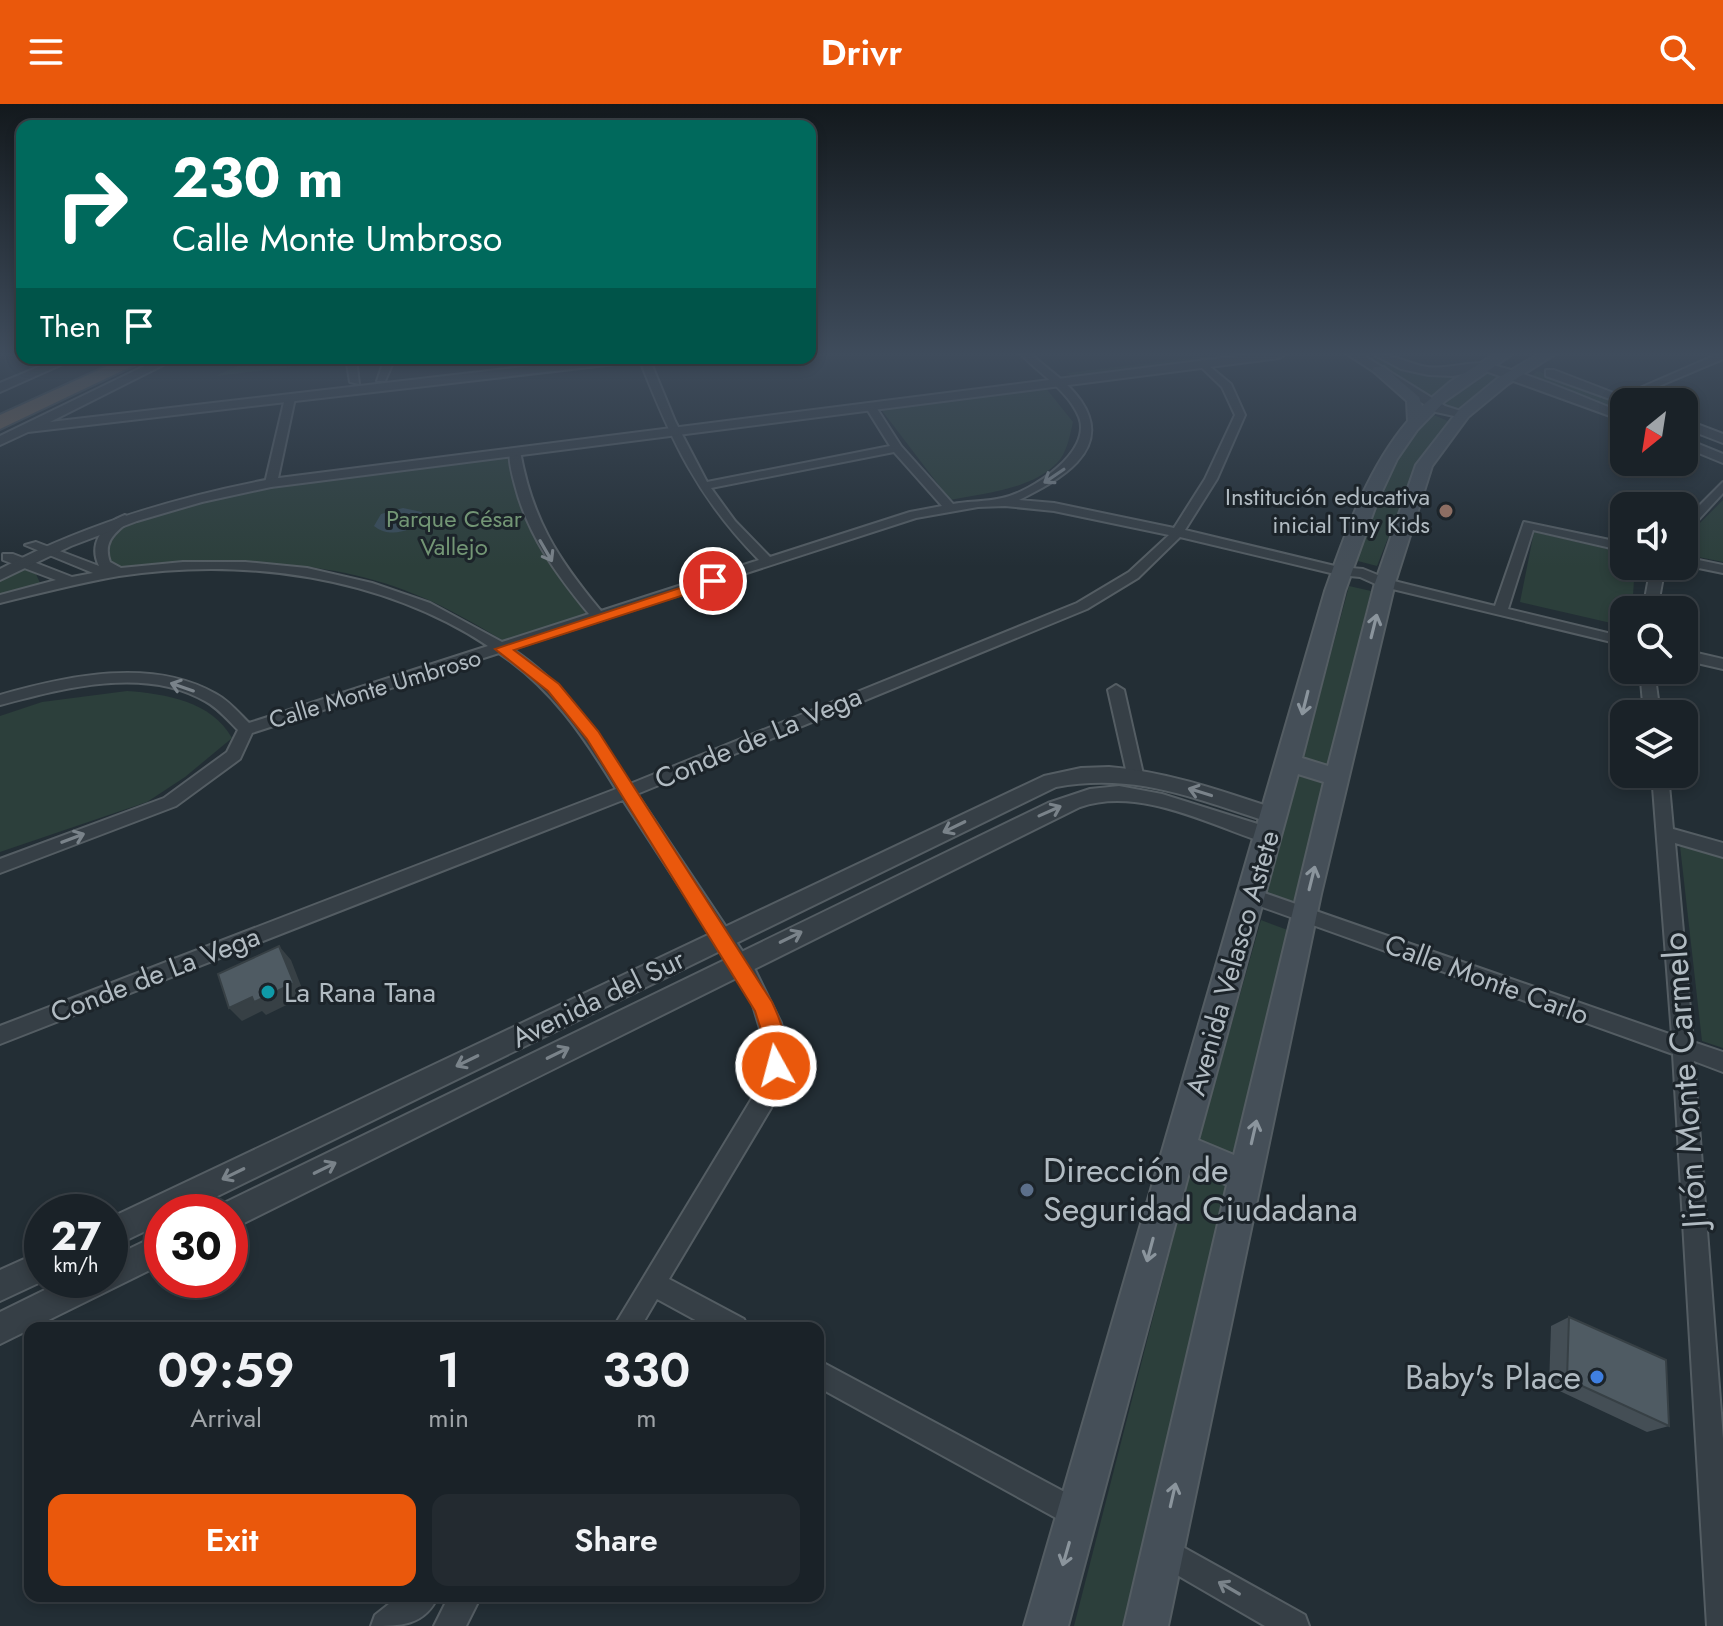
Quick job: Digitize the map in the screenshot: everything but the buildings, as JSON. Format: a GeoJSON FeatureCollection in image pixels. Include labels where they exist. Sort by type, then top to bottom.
{"type":"FeatureCollection","features":[{"type":"Feature","properties":{"kind":"main road","name":"Avenida Velasco Astete"},"geometry":{"type":"LineString","coordinates":[[1046,1626],[1178,1148],[1290,763],[1339,571],[1390,458],[1415,425]]}},
{"type":"Feature","properties":{"kind":"main road","name":"Avenida Velasco Astete"},"geometry":{"type":"LineString","coordinates":[[1146,1626],[1303,914],[1385,583],[1424,465],[1455,425]]}},
{"type":"Feature","properties":{"kind":"main road"},"geometry":{"type":"LineString","coordinates":[[1290,763],[1337,777]]}},
{"type":"Feature","properties":{"kind":"main road"},"geometry":{"type":"LineString","coordinates":[[1178,1148],[1245,1176]]}},
{"type":"Feature","properties":{"kind":"street"},"geometry":{"type":"LineString","coordinates":[[0,441],[36,425]]}},
{"type":"Feature","properties":{"kind":"street"},"geometry":{"type":"LineString","coordinates":[[272,478],[284,425]]}},
{"type":"Feature","properties":{"kind":"street"},"geometry":{"type":"LineString","coordinates":[[0,575],[10,560],[158,497],[272,478],[686,425]]}},
{"type":"Feature","properties":{"kind":"street"},"geometry":{"type":"LineString","coordinates":[[38,547],[187,499],[272,478],[514,451],[690,425]]}},
{"type":"Feature","properties":{"kind":"street"},"geometry":{"type":"LineString","coordinates":[[882,425],[897,448],[949,507]]}},
{"type":"Feature","properties":{"kind":"street"},"geometry":{"type":"LineString","coordinates":[[1005,502],[1065,469],[1084,448],[1088,425]]}},
{"type":"Feature","properties":{"kind":"street","name":"Conde de La Vega"},"geometry":{"type":"LineString","coordinates":[[0,1035],[626,792],[1082,606],[1141,570],[1180,533],[1236,425]]}},
{"type":"Feature","properties":{"kind":"street"},"geometry":{"type":"LineString","coordinates":[[671,427],[703,486],[727,519],[769,563]]}},
{"type":"Feature","properties":{"kind":"street"},"geometry":{"type":"LineString","coordinates":[[1698,429],[1723,439]]}},
{"type":"Feature","properties":{"kind":"street"},"geometry":{"type":"LineString","coordinates":[[703,486],[897,448]]}},
{"type":"Feature","properties":{"kind":"street"},"geometry":{"type":"LineString","coordinates":[[1698,448],[1723,459]]}},
{"type":"Feature","properties":{"kind":"street"},"geometry":{"type":"LineString","coordinates":[[514,451],[537,535],[553,563],[600,618]]}},
{"type":"Feature","properties":{"kind":"street"},"geometry":{"type":"LineString","coordinates":[[1698,513],[1723,486]]}},
{"type":"Feature","properties":{"kind":"street"},"geometry":{"type":"LineString","coordinates":[[1022,494],[1032,505]]}},
{"type":"Feature","properties":{"kind":"street","name":"Calle Monte Umbroso"},"geometry":{"type":"LineString","coordinates":[[246,729],[914,515],[949,507],[1005,502],[1180,533],[1339,571],[1349,578],[1371,584],[1385,583],[1610,637]]}},
{"type":"Feature","properties":{"kind":"street"},"geometry":{"type":"LineString","coordinates":[[112,573],[104,564],[100,549],[106,533],[130,516]]}},
{"type":"Feature","properties":{"kind":"street"},"geometry":{"type":"LineString","coordinates":[[1501,610],[1528,525],[1610,544]]}},
{"type":"Feature","properties":{"kind":"street"},"geometry":{"type":"LineString","coordinates":[[38,547],[112,573]]}},
{"type":"Feature","properties":{"kind":"street"},"geometry":{"type":"LineString","coordinates":[[10,560],[71,581]]}},
{"type":"Feature","properties":{"kind":"street"},"geometry":{"type":"LineString","coordinates":[[1698,564],[1723,569]]}},
{"type":"Feature","properties":{"kind":"street"},"geometry":{"type":"LineString","coordinates":[[0,599],[112,573],[231,565],[301,569],[348,578],[434,608],[503,649],[554,688],[592,735],[738,963],[764,1008],[775,1039],[776,1066],[763,1101],[629,1322]]}},
{"type":"Feature","properties":{"kind":"street"},"geometry":{"type":"LineString","coordinates":[[1698,658],[1723,664]]}},
{"type":"Feature","properties":{"kind":"street"},"geometry":{"type":"LineString","coordinates":[[0,700],[47,686],[160,679],[209,696],[246,729],[234,755],[170,802],[0,866]]}},
{"type":"Feature","properties":{"kind":"street"},"geometry":{"type":"LineString","coordinates":[[1116,690],[1135,774]]}},
{"type":"Feature","properties":{"kind":"street","name":"Avenida del Sur"},"geometry":{"type":"LineString","coordinates":[[128,1224],[1051,781],[1099,772],[1135,774],[1272,826]]}},
{"type":"Feature","properties":{"kind":"street","name":"Jirón Monte Carmelo"},"geometry":{"type":"LineString","coordinates":[[1662,788],[1713,1363],[1722,1626]]}},
{"type":"Feature","properties":{"kind":"street","name":"Avenida del Sur"},"geometry":{"type":"LineString","coordinates":[[248,1206],[1055,808],[1105,793],[1155,800],[1272,826]]}},
{"type":"Feature","properties":{"kind":"street"},"geometry":{"type":"LineString","coordinates":[[1667,834],[1723,850]]}},
{"type":"Feature","properties":{"kind":"street","name":"Calle Monte Carlo"},"geometry":{"type":"LineString","coordinates":[[1250,895],[1723,1062]]}},
{"type":"Feature","properties":{"kind":"street"},"geometry":{"type":"LineString","coordinates":[[0,1286],[24,1275]]}},
{"type":"Feature","properties":{"kind":"street"},"geometry":{"type":"LineString","coordinates":[[652,1283],[724,1322]]}},
{"type":"Feature","properties":{"kind":"street"},"geometry":{"type":"LineString","coordinates":[[0,1328],[61,1298]]}},
{"type":"Feature","properties":{"kind":"street"},"geometry":{"type":"LineString","coordinates":[[824,1376],[1077,1514]]}},
{"type":"Feature","properties":{"kind":"street"},"geometry":{"type":"LineString","coordinates":[[1163,1551],[1294,1626]]}},
{"type":"Feature","properties":{"kind":"street"},"geometry":{"type":"LineString","coordinates":[[386,1626],[416,1602]]}},
{"type":"Feature","properties":{"kind":"street"},"geometry":{"type":"LineString","coordinates":[[449,1626],[463,1602]]}},
{"type":"Feature","properties":{"kind":"green space"},"geometry":{"type":"Polygon","coordinates":[[[893,425],[1072,425],[1066,449],[1046,472],[1021,485],[950,500],[893,425]]]}},
{"type":"Feature","properties":{"kind":"green space"},"geometry":{"type":"Polygon","coordinates":[[[1420,425],[1445,425],[1416,467],[1377,566],[1354,560],[1395,461],[1420,425]]]}},
{"type":"Feature","properties":{"kind":"green space","name":"Parque César Vallejo"},"geometry":{"type":"Polygon","coordinates":[[[509,454],[524,516],[588,617],[507,643],[426,599],[343,573],[233,562],[122,567],[112,563],[108,553],[109,539],[124,524],[228,494],[509,454]]]}},
{"type":"Feature","properties":{"kind":"green space"},"geometry":{"type":"Polygon","coordinates":[[[1723,500],[1723,562],[1698,557],[1698,525],[1723,500]]]}},
{"type":"Feature","properties":{"kind":"green space"},"geometry":{"type":"Polygon","coordinates":[[[1534,532],[1610,550],[1610,580],[1634,580],[1633,596],[1610,596],[1610,623],[1520,602],[1534,532]]]}},
{"type":"Feature","properties":{"kind":"green space"},"geometry":{"type":"Polygon","coordinates":[[[21,568],[36,574],[40,583],[0,594],[0,579],[21,568]]]}},
{"type":"Feature","properties":{"kind":"green space"},"geometry":{"type":"Polygon","coordinates":[[[1349,586],[1371,591],[1328,768],[1302,761],[1349,586]]]}},
{"type":"Feature","properties":{"kind":"green space"},"geometry":{"type":"Polygon","coordinates":[[[127,691],[172,697],[200,708],[223,725],[232,738],[185,777],[147,802],[0,852],[0,716],[42,702],[127,691]]]}},
{"type":"Feature","properties":{"kind":"green space"},"geometry":{"type":"Polygon","coordinates":[[[1298,776],[1327,784],[1293,907],[1261,895],[1298,776]]]}},
{"type":"Feature","properties":{"kind":"green space"},"geometry":{"type":"Polygon","coordinates":[[[1680,846],[1723,858],[1723,1048],[1702,1041],[1680,846]]]}},
{"type":"Feature","properties":{"kind":"green space"},"geometry":{"type":"Polygon","coordinates":[[[1261,920],[1293,932],[1235,1156],[1199,1140],[1261,920]]]}},
{"type":"Feature","properties":{"kind":"green space"},"geometry":{"type":"Polygon","coordinates":[[[1191,1169],[1230,1187],[1130,1626],[1074,1626],[1191,1169]]]}},
{"type":"Feature","properties":{"kind":"water"},"geometry":{"type":"Polygon","coordinates":[[[403,508],[422,512],[423,520],[412,528],[392,533],[374,526],[381,514],[403,508]]]}},
{"type":"Feature","properties":{"kind":"place","name":"Institución educativa inicial Tiny Kids"},"geometry":{"type":"Point","coordinates":[1446,511]}},
{"type":"Feature","properties":{"kind":"place","name":"La Rana Tana"},"geometry":{"type":"Point","coordinates":[268,992]}},
{"type":"Feature","properties":{"kind":"place","name":"Dirección de Seguridad Ciudadana"},"geometry":{"type":"Point","coordinates":[1027,1190]}},
{"type":"Feature","properties":{"kind":"place","name":"Baby's Place"},"geometry":{"type":"Point","coordinates":[1597,1377]}},
{"type":"Feature","properties":{"kind":"route"},"geometry":{"type":"LineString","coordinates":[[713,581],[503,649],[554,688],[592,735],[764,1008],[775,1039],[776,1066]]}}]}
